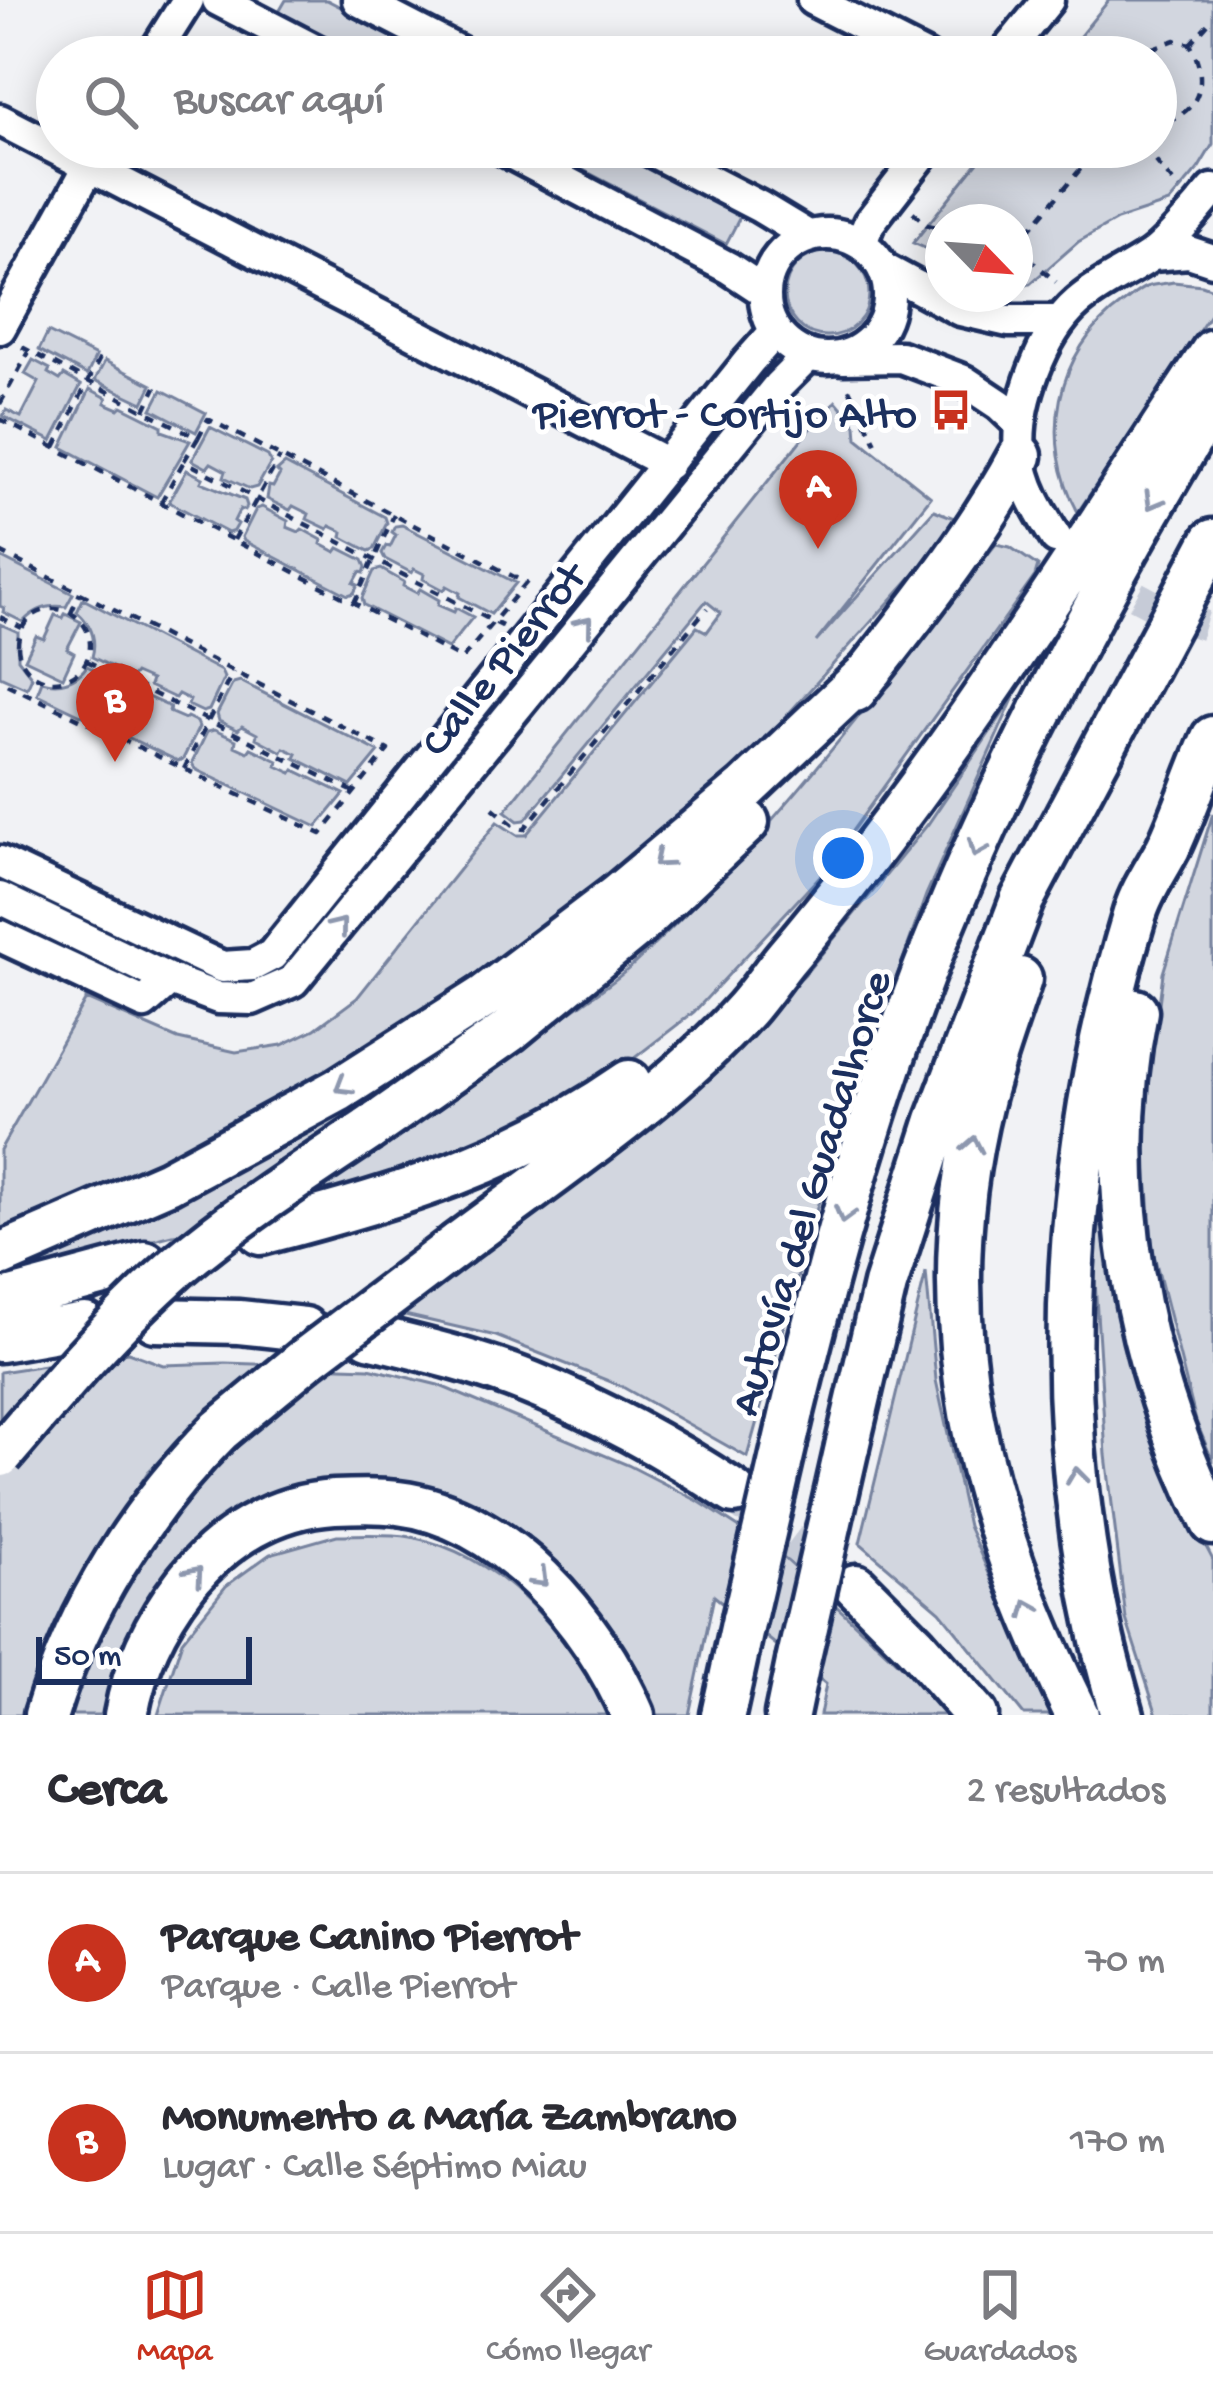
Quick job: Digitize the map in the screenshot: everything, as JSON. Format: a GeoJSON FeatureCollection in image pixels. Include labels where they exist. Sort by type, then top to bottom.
{"type":"FeatureCollection","features":[{"type":"Feature","properties":{"kind":"highway"},"geometry":{"type":"LineString","coordinates":[[46,1715],[63,1663],[101,1585],[182,1467],[307,1360],[619,1123],[747,1008],[859,872],[961,733],[1213,351]]}},
{"type":"Feature","properties":{"kind":"highway","name":"Autovía del Guadalhorce"},"geometry":{"type":"LineString","coordinates":[[723,1715],[822,1289],[922,976],[994,810],[1070,653],[1213,401]]}},
{"type":"Feature","properties":{"kind":"highway"},"geometry":{"type":"LineString","coordinates":[[0,1455],[100,1339],[181,1264],[509,1031],[638,925],[773,797],[931,595],[994,505],[1020,440]]}},
{"type":"Feature","properties":{"kind":"highway"},"geometry":{"type":"LineString","coordinates":[[787,1715],[885,1285],[938,1120],[1022,900],[1213,541]]}},
{"type":"Feature","properties":{"kind":"highway"},"geometry":{"type":"LineString","coordinates":[[0,1256],[167,1183],[338,1090],[484,997],[616,897],[746,788],[872,669]]}},
{"type":"Feature","properties":{"kind":"highway"},"geometry":{"type":"LineString","coordinates":[[1122,1715],[1099,1625],[1072,1437],[1072,1253],[1079,1162],[1136,907],[1170,844],[1213,738]]}},
{"type":"Feature","properties":{"kind":"highway"},"geometry":{"type":"LineString","coordinates":[[1170,844],[1130,1043],[1124,1139],[1127,1236],[1149,1354],[1172,1429],[1213,1523]]}},
{"type":"Feature","properties":{"kind":"highway"},"geometry":{"type":"LineString","coordinates":[[1051,850],[1040,916],[981,1102],[966,1180],[957,1281],[974,1440],[1022,1592],[1077,1715]]}},
{"type":"Feature","properties":{"kind":"highway"},"geometry":{"type":"LineString","coordinates":[[261,1233],[421,1188],[521,1146],[601,1102],[777,969]]}},
{"type":"Feature","properties":{"kind":"highway"},"geometry":{"type":"LineString","coordinates":[[0,1302],[145,1263]]}},
{"type":"Feature","properties":{"kind":"highway"},"geometry":{"type":"LineString","coordinates":[[154,1320],[304,1329]]}},
{"type":"Feature","properties":{"kind":"highway"},"geometry":{"type":"LineString","coordinates":[[0,1340],[85,1325]]}},
{"type":"Feature","properties":{"kind":"highway"},"geometry":{"type":"LineString","coordinates":[[369,1336],[529,1382],[695,1466],[734,1492]]}},
{"type":"Feature","properties":{"kind":"highway"},"geometry":{"type":"LineString","coordinates":[[126,1715],[147,1642],[165,1611],[214,1552],[284,1510],[357,1500],[401,1503],[441,1514],[482,1534],[530,1568],[566,1605],[609,1664],[633,1715]]}},
{"type":"Feature","properties":{"kind":"highway"},"geometry":{"type":"LineString","coordinates":[[856,1586],[976,1715]]}},
{"type":"Feature","properties":{"kind":"street"},"geometry":{"type":"LineString","coordinates":[[165,36],[188,0]]}},
{"type":"Feature","properties":{"kind":"street"},"geometry":{"type":"LineString","coordinates":[[218,0],[287,36]]}},
{"type":"Feature","properties":{"kind":"street"},"geometry":{"type":"LineString","coordinates":[[358,0],[428,36]]}},
{"type":"Feature","properties":{"kind":"street"},"geometry":{"type":"LineString","coordinates":[[813,0],[884,36]]}},
{"type":"Feature","properties":{"kind":"street"},"geometry":{"type":"LineString","coordinates":[[1019,36],[1048,0]]}},
{"type":"Feature","properties":{"kind":"street"},"geometry":{"type":"LineString","coordinates":[[0,120],[36,134]]}},
{"type":"Feature","properties":{"kind":"street"},"geometry":{"type":"LineString","coordinates":[[8,335],[89,168]]}},
{"type":"Feature","properties":{"kind":"street"},"geometry":{"type":"LineString","coordinates":[[117,168],[668,464]]}},
{"type":"Feature","properties":{"kind":"street"},"geometry":{"type":"LineString","coordinates":[[540,168],[764,291]]}},
{"type":"Feature","properties":{"kind":"street"},"geometry":{"type":"LineString","coordinates":[[685,168],[808,236]]}},
{"type":"Feature","properties":{"kind":"street"},"geometry":{"type":"LineString","coordinates":[[861,243],[869,224],[912,168]]}},
{"type":"Feature","properties":{"kind":"street"},"geometry":{"type":"LineString","coordinates":[[1020,440],[1036,365],[1068,312],[1108,279],[1152,255],[1204,199]]}},
{"type":"Feature","properties":{"kind":"street"},"geometry":{"type":"LineString","coordinates":[[819,357],[851,354],[868,343],[888,309],[884,269],[861,243],[836,234],[808,236],[787,248],[771,267],[764,291],[766,313],[776,332],[790,347],[819,357],[901,357],[964,381],[1000,405],[1020,440],[1032,500],[1056,538]]}},
{"type":"Feature","properties":{"kind":"street"},"geometry":{"type":"LineString","coordinates":[[1152,255],[1189,253],[1213,260]]}},
{"type":"Feature","properties":{"kind":"street"},"geometry":{"type":"LineString","coordinates":[[884,269],[960,310],[1008,321],[1068,312]]}},
{"type":"Feature","properties":{"kind":"street","name":"Calle Pierrot"},"geometry":{"type":"LineString","coordinates":[[0,862],[221,968],[253,965],[272,955],[776,332]]}},
{"type":"Feature","properties":{"kind":"street","name":"Calle Pierrot"},"geometry":{"type":"LineString","coordinates":[[170,980],[218,998],[252,999],[293,982],[779,385],[819,357]]}},
{"type":"Feature","properties":{"kind":"street"},"geometry":{"type":"LineString","coordinates":[[0,898],[170,980],[144,1003],[0,936]]}},
{"type":"Feature","properties":{"kind":"path"},"geometry":{"type":"LineString","coordinates":[[1190,44],[1213,18]]}},
{"type":"Feature","properties":{"kind":"path"},"geometry":{"type":"LineString","coordinates":[[1177,41],[1190,44],[1201,83],[1192,107],[1177,119]]}},
{"type":"Feature","properties":{"kind":"path"},"geometry":{"type":"LineString","coordinates":[[1033,222],[1080,168]]}},
{"type":"Feature","properties":{"kind":"path"},"geometry":{"type":"LineString","coordinates":[[1168,168],[1204,199]]}},
{"type":"Feature","properties":{"kind":"path"},"geometry":{"type":"LineString","coordinates":[[1033,261],[1045,270],[1068,312]]}},
{"type":"Feature","properties":{"kind":"path"},"geometry":{"type":"LineString","coordinates":[[8,335],[30,351],[198,437]]}},
{"type":"Feature","properties":{"kind":"path"},"geometry":{"type":"LineString","coordinates":[[0,404],[30,351]]}},
{"type":"Feature","properties":{"kind":"path"},"geometry":{"type":"LineString","coordinates":[[55,448],[100,358]]}},
{"type":"Feature","properties":{"kind":"path"},"geometry":{"type":"LineString","coordinates":[[145,410],[156,387]]}},
{"type":"Feature","properties":{"kind":"path"},"geometry":{"type":"LineString","coordinates":[[848,387],[876,443]]}},
{"type":"Feature","properties":{"kind":"path"},"geometry":{"type":"LineString","coordinates":[[0,419],[354,603],[462,658],[526,583],[208,419],[160,502]]}},
{"type":"Feature","properties":{"kind":"path"},"geometry":{"type":"LineString","coordinates":[[234,540],[280,457]]}},
{"type":"Feature","properties":{"kind":"path"},"geometry":{"type":"LineString","coordinates":[[184,460],[528,639]]}},
{"type":"Feature","properties":{"kind":"path"},"geometry":{"type":"LineString","coordinates":[[354,603],[394,515]]}},
{"type":"Feature","properties":{"kind":"path"},"geometry":{"type":"LineString","coordinates":[[0,552],[388,750],[321,834],[0,681]]}},
{"type":"Feature","properties":{"kind":"path"},"geometry":{"type":"LineString","coordinates":[[71,613],[80,593]]}},
{"type":"Feature","properties":{"kind":"path"},"geometry":{"type":"LineString","coordinates":[[493,808],[524,829],[707,608]]}},
{"type":"Feature","properties":{"kind":"path"},"geometry":{"type":"LineString","coordinates":[[60,609],[71,613],[90,639],[87,661],[67,679],[38,679],[20,657],[22,628],[38,612],[60,609]]}},
{"type":"Feature","properties":{"kind":"path"},"geometry":{"type":"LineString","coordinates":[[0,617],[22,628]]}},
{"type":"Feature","properties":{"kind":"path"},"geometry":{"type":"LineString","coordinates":[[87,661],[388,809]]}},
{"type":"Feature","properties":{"kind":"path"},"geometry":{"type":"LineString","coordinates":[[184,769],[233,671]]}},
{"type":"Feature","properties":{"kind":"shaded area"},"geometry":{"type":"Polygon","coordinates":[[[286,0],[327,0],[396,36],[325,36],[279,12],[286,0]]]}},
{"type":"Feature","properties":{"kind":"shaded area"},"geometry":{"type":"Polygon","coordinates":[[[1109,0],[1213,0],[1213,144],[1169,203],[1117,220],[1078,242],[1033,281],[1033,204],[944,204],[973,168],[1177,168],[1177,36],[1080,36],[1109,0]]]}},
{"type":"Feature","properties":{"kind":"shaded area"},"geometry":{"type":"Polygon","coordinates":[[[579,168],[650,168],[741,215],[726,244],[579,168]]]}},
{"type":"Feature","properties":{"kind":"shaded area"},"geometry":{"type":"Polygon","coordinates":[[[925,228],[925,248],[913,243],[925,228]]]}},
{"type":"Feature","properties":{"kind":"shaded area"},"geometry":{"type":"Polygon","coordinates":[[[827,252],[857,264],[869,294],[857,324],[827,336],[797,324],[785,294],[797,264],[827,252]]]}},
{"type":"Feature","properties":{"kind":"shaded area"},"geometry":{"type":"Polygon","coordinates":[[[1173,282],[1213,289],[1213,310],[1078,512],[1066,485],[1057,427],[1069,372],[1100,323],[1123,303],[1146,287],[1173,282]]]}},
{"type":"Feature","properties":{"kind":"shaded area"},"geometry":{"type":"Polygon","coordinates":[[[48,332],[96,356],[87,375],[39,350],[48,332]]]}},
{"type":"Feature","properties":{"kind":"shaded area"},"geometry":{"type":"Polygon","coordinates":[[[33,360],[60,380],[64,375],[81,385],[52,441],[3,416],[6,410],[21,417],[39,382],[25,374],[33,360]]]}},
{"type":"Feature","properties":{"kind":"shaded area"},"geometry":{"type":"Polygon","coordinates":[[[105,361],[152,385],[143,403],[95,380],[105,361]]]}},
{"type":"Feature","properties":{"kind":"shaded area"},"geometry":{"type":"Polygon","coordinates":[[[90,389],[107,398],[105,403],[122,406],[162,426],[162,431],[190,441],[157,497],[62,447],[90,389]]]}},
{"type":"Feature","properties":{"kind":"shaded area"},"geometry":{"type":"Polygon","coordinates":[[[162,390],[206,413],[196,432],[152,409],[162,390]]]}},
{"type":"Feature","properties":{"kind":"shaded area"},"geometry":{"type":"Polygon","coordinates":[[[836,401],[856,425],[857,438],[931,497],[816,642],[934,510],[962,521],[754,752],[568,910],[336,1070],[137,1180],[0,1242],[0,1150],[86,999],[178,1039],[236,1052],[282,1045],[315,1029],[357,998],[497,822],[517,835],[526,835],[697,627],[707,632],[721,613],[706,601],[525,820],[518,821],[505,811],[836,401]]]}},
{"type":"Feature","properties":{"kind":"shaded area"},"geometry":{"type":"Polygon","coordinates":[[[210,427],[268,456],[271,463],[257,487],[250,489],[224,477],[226,471],[211,463],[207,468],[192,460],[210,427]]]}},
{"type":"Feature","properties":{"kind":"shaded area"},"geometry":{"type":"Polygon","coordinates":[[[285,464],[385,517],[387,523],[374,549],[369,551],[342,537],[343,532],[307,519],[309,514],[293,506],[290,510],[267,499],[269,486],[273,487],[280,474],[277,471],[285,464]]]}},
{"type":"Feature","properties":{"kind":"shaded area"},"geometry":{"type":"Polygon","coordinates":[[[187,470],[203,478],[201,482],[245,500],[247,506],[245,511],[240,509],[234,531],[228,533],[169,502],[187,470]]]}},
{"type":"Feature","properties":{"kind":"shaded area"},"geometry":{"type":"Polygon","coordinates":[[[262,507],[288,521],[287,527],[302,529],[336,552],[339,548],[363,560],[366,567],[354,583],[358,585],[354,593],[348,595],[244,541],[256,509],[262,507]]]}},
{"type":"Feature","properties":{"kind":"shaded area"},"geometry":{"type":"Polygon","coordinates":[[[402,525],[516,583],[491,614],[447,586],[444,590],[423,579],[424,574],[385,559],[382,553],[396,535],[392,532],[395,526],[402,525]]]}},
{"type":"Feature","properties":{"kind":"shaded area"},"geometry":{"type":"Polygon","coordinates":[[[996,544],[1010,547],[1038,566],[1035,576],[819,877],[694,1012],[593,1090],[492,1142],[300,1201],[634,964],[778,814],[996,544]]]}},
{"type":"Feature","properties":{"kind":"shaded area"},"geometry":{"type":"Polygon","coordinates":[[[0,557],[73,594],[66,607],[43,608],[23,622],[3,612],[0,557]]]}},
{"type":"Feature","properties":{"kind":"shaded area"},"geometry":{"type":"Polygon","coordinates":[[[381,569],[404,582],[403,586],[439,600],[438,605],[473,617],[448,648],[364,605],[362,598],[374,571],[381,569]]]}},
{"type":"Feature","properties":{"kind":"shaded area"},"geometry":{"type":"Polygon","coordinates":[[[83,599],[221,671],[224,678],[209,710],[203,712],[178,694],[175,698],[149,686],[151,680],[135,673],[132,677],[92,657],[92,632],[77,612],[83,599]]]}},
{"type":"Feature","properties":{"kind":"shaded area"},"geometry":{"type":"Polygon","coordinates":[[[65,614],[81,622],[67,649],[74,653],[63,677],[25,659],[36,636],[44,639],[55,615],[63,618],[65,614]]]}},
{"type":"Feature","properties":{"kind":"shaded area"},"geometry":{"type":"Polygon","coordinates":[[[0,624],[18,632],[18,659],[32,677],[27,688],[0,676],[0,624]]]}},
{"type":"Feature","properties":{"kind":"shaded area"},"geometry":{"type":"Polygon","coordinates":[[[87,666],[143,699],[197,722],[199,727],[183,759],[178,761],[37,694],[42,681],[67,681],[87,666]]]}},
{"type":"Feature","properties":{"kind":"shaded area"},"geometry":{"type":"Polygon","coordinates":[[[240,681],[379,752],[351,786],[295,758],[297,754],[256,738],[257,734],[242,726],[238,730],[219,721],[217,714],[233,683],[240,681]]]}},
{"type":"Feature","properties":{"kind":"shaded area"},"geometry":{"type":"Polygon","coordinates":[[[1014,697],[926,895],[827,1172],[747,1457],[619,1385],[496,1336],[396,1313],[690,1085],[805,974],[928,824],[1014,697]]]}},
{"type":"Feature","properties":{"kind":"shaded area"},"geometry":{"type":"Polygon","coordinates":[[[214,730],[236,740],[235,746],[248,752],[251,748],[278,761],[277,766],[344,794],[317,827],[195,769],[192,763],[207,732],[214,730]]]}},
{"type":"Feature","properties":{"kind":"shaded area"},"geometry":{"type":"Polygon","coordinates":[[[1213,813],[1213,1462],[1196,1421],[1153,1251],[1143,1126],[1163,973],[1213,813]]]}},
{"type":"Feature","properties":{"kind":"shaded area"},"geometry":{"type":"Polygon","coordinates":[[[619,912],[481,1028],[198,1232],[21,1274],[174,1200],[619,912]]]}},
{"type":"Feature","properties":{"kind":"shaded area"},"geometry":{"type":"Polygon","coordinates":[[[1105,1182],[1126,1327],[1168,1475],[1213,1560],[1213,1715],[1157,1715],[1126,1619],[1106,1455],[1094,1265],[1105,1182]]]}},
{"type":"Feature","properties":{"kind":"shaded area"},"geometry":{"type":"Polygon","coordinates":[[[926,1272],[936,1380],[968,1526],[1052,1715],[1024,1715],[940,1611],[860,1543],[926,1272]]]}},
{"type":"Feature","properties":{"kind":"shaded area"},"geometry":{"type":"Polygon","coordinates":[[[128,1352],[163,1365],[369,1368],[438,1385],[628,1465],[698,1501],[780,1554],[916,1680],[945,1715],[820,1715],[826,1684],[714,1596],[689,1715],[653,1715],[625,1652],[560,1569],[506,1527],[440,1492],[375,1479],[310,1485],[233,1518],[108,1715],[57,1715],[160,1517],[277,1404],[239,1387],[148,1472],[88,1564],[51,1643],[26,1715],[0,1715],[0,1372],[128,1352]]]}},
{"type":"Feature","properties":{"kind":"shaded area"},"geometry":{"type":"Polygon","coordinates":[[[337,1535],[411,1537],[476,1562],[504,1581],[553,1629],[612,1715],[158,1715],[182,1641],[226,1586],[270,1554],[337,1535]]]}},
{"type":"Feature","properties":{"kind":"tunnel"},"geometry":{"type":"LineString","coordinates":[[1098,572],[1153,605],[1213,628]]}},
{"type":"Feature","properties":{"kind":"tunnel"},"geometry":{"type":"LineString","coordinates":[[743,1499],[846,1578]]}},
{"type":"Feature","properties":{"kind":"place","name":"Pierrot - Cortijo Alto"},"geometry":{"type":"Point","coordinates":[951,410]}},
{"type":"Feature","properties":{"kind":"place","name":"Parque Canino Pierrot"},"geometry":{"type":"Point","coordinates":[818,549]}},
{"type":"Feature","properties":{"kind":"place","name":"Monumento a María Zambrano"},"geometry":{"type":"Point","coordinates":[115,762]}}]}
